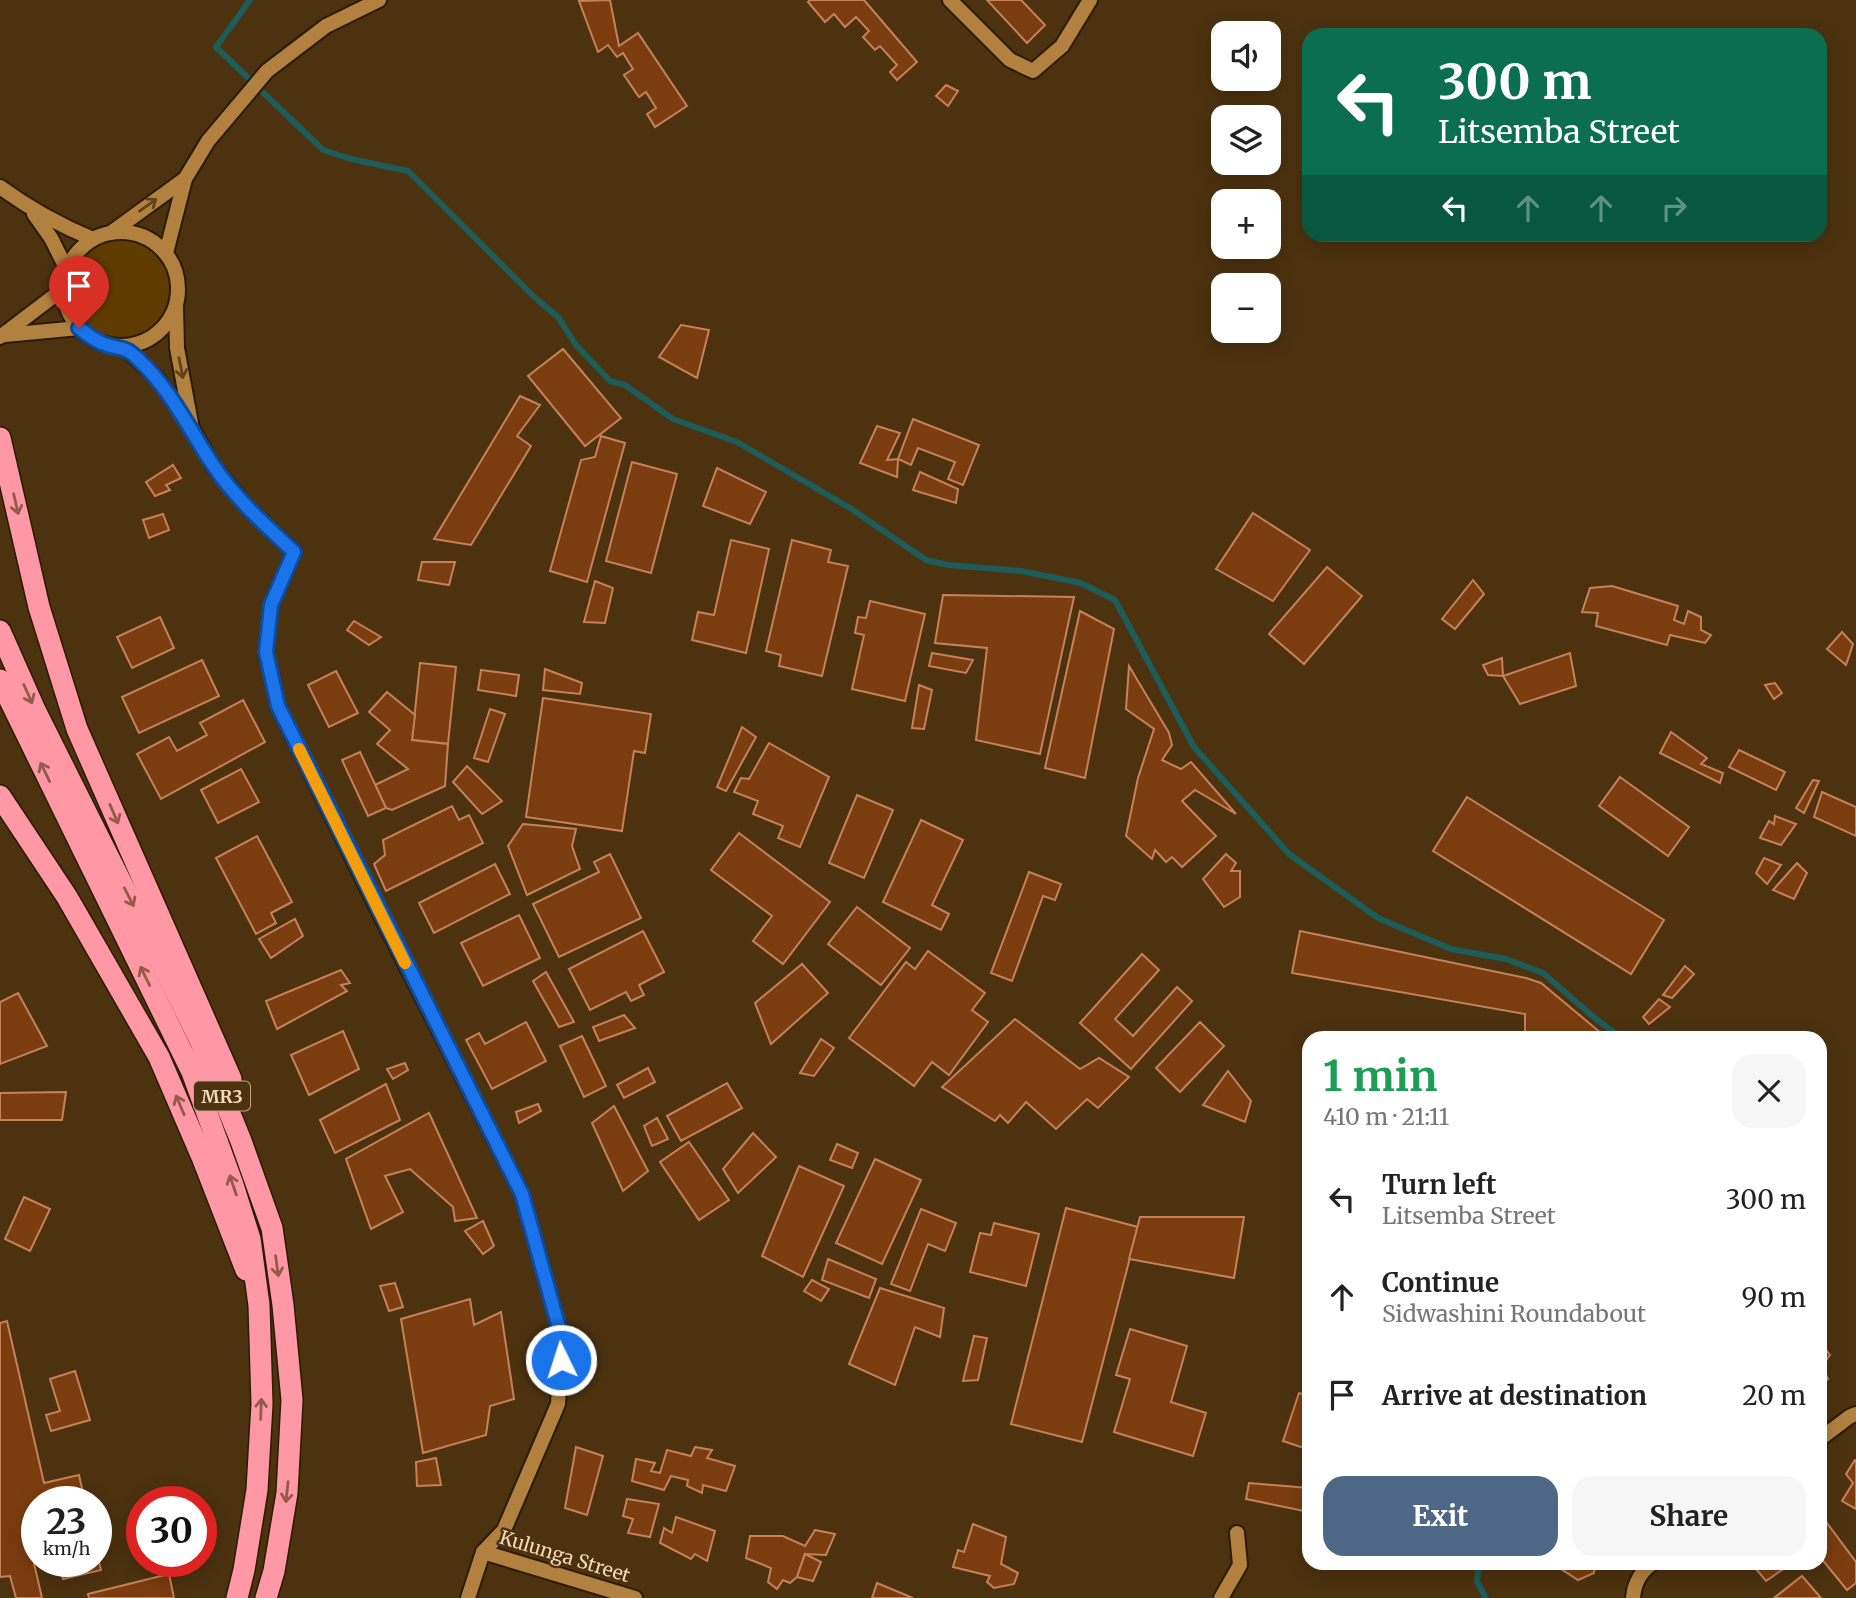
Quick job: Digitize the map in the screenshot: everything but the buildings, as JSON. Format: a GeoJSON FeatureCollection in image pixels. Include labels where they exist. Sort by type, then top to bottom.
{"type":"FeatureCollection","features":[{"type":"Feature","properties":{"kind":"highway"},"geometry":{"type":"LineString","coordinates":[[0,438],[39,607],[77,729],[227,1068],[258,1149],[272,1228]]}},
{"type":"Feature","properties":{"kind":"highway","name":"MR3"},"geometry":{"type":"LineString","coordinates":[[0,631],[35,710],[200,1040],[241,1141],[272,1228],[292,1400],[287,1493],[274,1571],[266,1598]]}},
{"type":"Feature","properties":{"kind":"highway","name":"MR3"},"geometry":{"type":"LineString","coordinates":[[0,680],[192,1072],[250,1239],[259,1305],[262,1404],[257,1490],[237,1598]]}},
{"type":"Feature","properties":{"kind":"highway"},"geometry":{"type":"LineString","coordinates":[[0,796],[67,897],[159,1057],[202,1157],[259,1305]]}},
{"type":"Feature","properties":{"kind":"street"},"geometry":{"type":"LineString","coordinates":[[166,253],[186,179],[208,141],[267,71],[326,26],[379,0]]}},
{"type":"Feature","properties":{"kind":"street"},"geometry":{"type":"LineString","coordinates":[[950,0],[1010,60],[1033,71],[1062,46],[1090,0]]}},
{"type":"Feature","properties":{"kind":"street"},"geometry":{"type":"LineString","coordinates":[[176,307],[169,323],[157,335],[142,344],[124,347],[108,345],[92,339],[79,328],[65,303],[64,289],[67,270],[77,252],[93,239],[112,232],[186,179]]}},
{"type":"Feature","properties":{"kind":"street"},"geometry":{"type":"LineString","coordinates":[[0,187],[58,225],[93,239]]}},
{"type":"Feature","properties":{"kind":"street"},"geometry":{"type":"LineString","coordinates":[[30,209],[51,237],[67,270]]}},
{"type":"Feature","properties":{"kind":"street"},"geometry":{"type":"LineString","coordinates":[[112,232],[132,233],[150,240],[166,253],[175,269],[179,288],[176,307],[177,348],[192,428]]}},
{"type":"Feature","properties":{"kind":"street"},"geometry":{"type":"LineString","coordinates":[[2,336],[64,289]]}},
{"type":"Feature","properties":{"kind":"street"},"geometry":{"type":"LineString","coordinates":[[2,336],[79,328]]}},
{"type":"Feature","properties":{"kind":"street"},"geometry":{"type":"LineString","coordinates":[[124,347],[157,378],[192,428],[213,466],[248,508],[294,552],[271,605],[267,640],[266,652],[278,706],[522,1194],[562,1339],[558,1404],[504,1530],[483,1552],[468,1598]]}},
{"type":"Feature","properties":{"kind":"street"},"geometry":{"type":"LineString","coordinates":[[1827,1434],[1856,1414]]}},
{"type":"Feature","properties":{"kind":"street"},"geometry":{"type":"LineString","coordinates":[[1221,1598],[1240,1565],[1237,1534]]}},
{"type":"Feature","properties":{"kind":"street","name":"Kulunga Street"},"geometry":{"type":"LineString","coordinates":[[483,1552],[635,1598]]}},
{"type":"Feature","properties":{"kind":"street"},"geometry":{"type":"LineString","coordinates":[[1633,1598],[1634,1589],[1644,1570]]}},
{"type":"Feature","properties":{"kind":"shaded area"},"geometry":{"type":"Polygon","coordinates":[[[121,239],[140,243],[155,254],[166,269],[170,288],[166,307],[155,322],[140,333],[121,337],[102,333],[87,322],[76,307],[72,288],[76,269],[87,254],[102,243],[121,239]]]}},
{"type":"Feature","properties":{"kind":"waterway"},"geometry":{"type":"LineString","coordinates":[[250,0],[216,47],[323,150],[408,171],[534,297],[558,317],[576,345],[610,381],[625,385],[673,419],[737,442],[850,508],[926,560],[948,565],[1021,571],[1081,583],[1115,600],[1194,747],[1289,854],[1378,918],[1451,949],[1506,959],[1543,973],[1612,1031]]}},
{"type":"Feature","properties":{"kind":"waterway"},"geometry":{"type":"LineString","coordinates":[[1478,1570],[1477,1582],[1486,1598]]}},
{"type":"Feature","properties":{"kind":"slow traffic"},"geometry":{"type":"LineString","coordinates":[[299,749],[405,963]]}},
{"type":"Feature","properties":{"kind":"route"},"geometry":{"type":"LineString","coordinates":[[79,328],[92,339],[124,347],[157,378],[192,428],[213,466],[248,508],[294,552],[271,605],[266,652],[278,706],[522,1194],[562,1339],[561,1360]]}}]}
